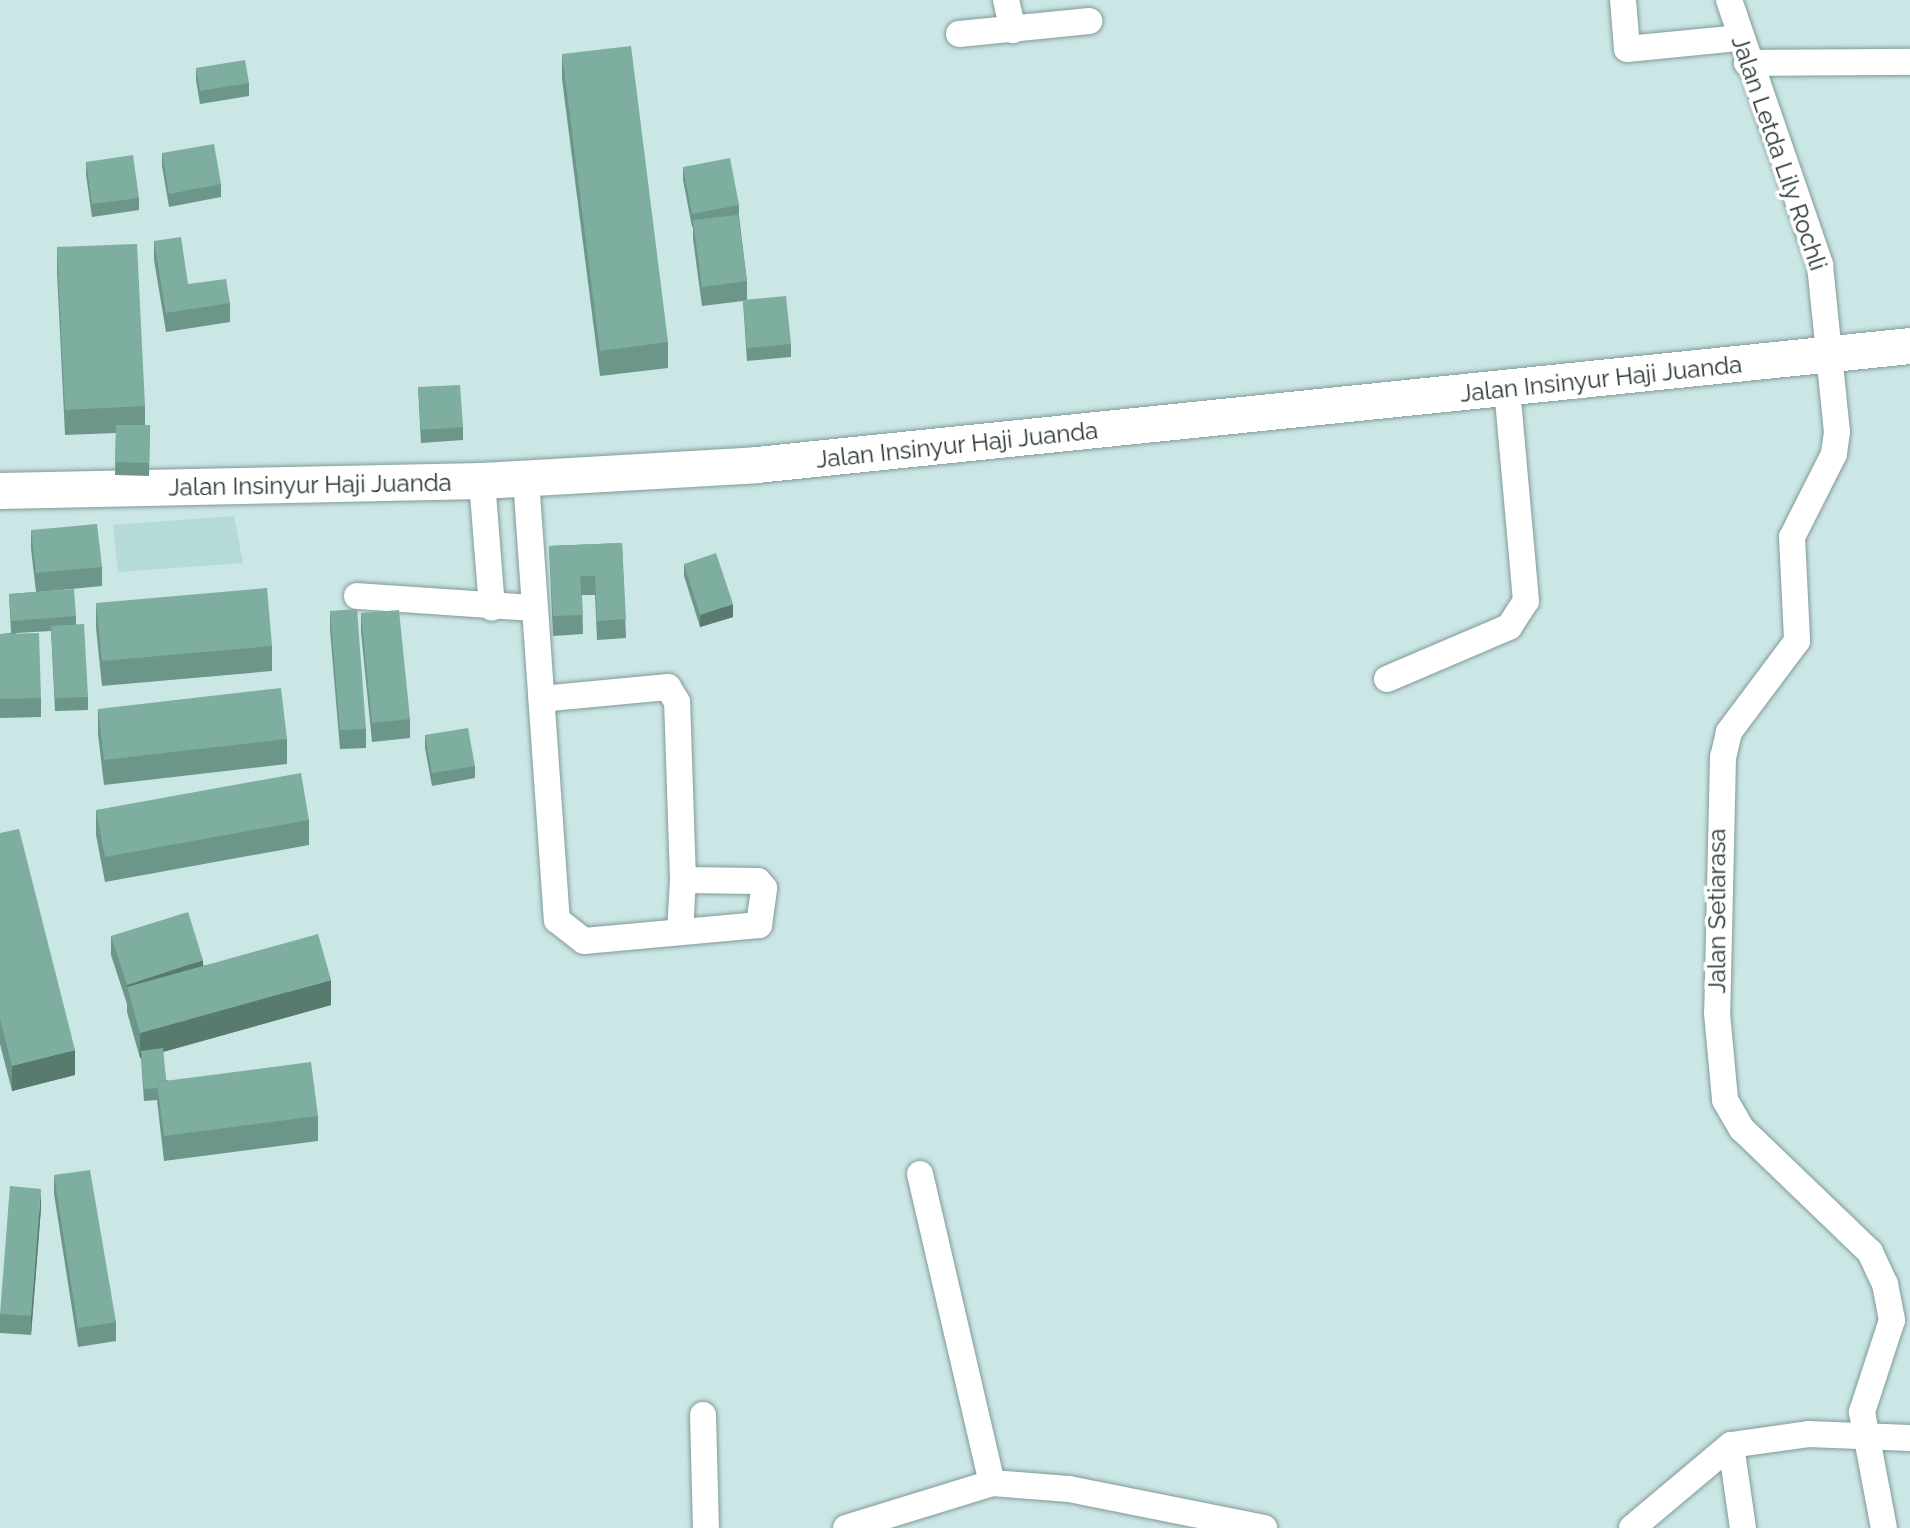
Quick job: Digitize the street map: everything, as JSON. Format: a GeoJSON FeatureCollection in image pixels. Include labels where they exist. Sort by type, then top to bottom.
{"type":"FeatureCollection","features":[{"type":"Feature","properties":{"kind":"main road","name":"Jalan Insinyur Haji Juanda"},"geometry":{"type":"LineString","coordinates":[[0,491],[526,479],[986,445],[1910,346]]}},
{"type":"Feature","properties":{"kind":"street"},"geometry":{"type":"LineString","coordinates":[[1006,0],[1013,30]]}},
{"type":"Feature","properties":{"kind":"street"},"geometry":{"type":"LineString","coordinates":[[1623,0],[1627,49],[1743,50],[1910,62]]}},
{"type":"Feature","properties":{"kind":"street","name":"Jalan Letda Lily Rochli"},"geometry":{"type":"LineString","coordinates":[[1729,0],[1743,50],[1820,265],[1830,355]]}},
{"type":"Feature","properties":{"kind":"street"},"geometry":{"type":"LineString","coordinates":[[959,34],[1089,21]]}},
{"type":"Feature","properties":{"kind":"street","name":"Jalan Setiarasa"},"geometry":{"type":"LineString","coordinates":[[1830,355],[1834,454],[1792,537],[1797,641],[1729,732],[1723,757],[1717,1013],[1725,1100],[1735,1121],[1862,1244],[1885,1284],[1892,1320],[1862,1401],[1863,1433],[1884,1528]]}},
{"type":"Feature","properties":{"kind":"street"},"geometry":{"type":"LineString","coordinates":[[1387,679],[1509,627],[1526,601],[1507,388]]}},
{"type":"Feature","properties":{"kind":"street"},"geometry":{"type":"LineString","coordinates":[[526,479],[557,920],[584,941],[680,932],[751,930],[763,918],[758,881],[683,880]]}},
{"type":"Feature","properties":{"kind":"street"},"geometry":{"type":"LineString","coordinates":[[482,481],[492,608]]}},
{"type":"Feature","properties":{"kind":"street"},"geometry":{"type":"LineString","coordinates":[[357,596],[492,608],[535,608]]}},
{"type":"Feature","properties":{"kind":"street"},"geometry":{"type":"LineString","coordinates":[[542,699],[659,685],[673,693],[683,880],[680,932]]}},
{"type":"Feature","properties":{"kind":"street"},"geometry":{"type":"LineString","coordinates":[[920,1174],[992,1483]]}},
{"type":"Feature","properties":{"kind":"street"},"geometry":{"type":"LineString","coordinates":[[703,1415],[706,1528]]}},
{"type":"Feature","properties":{"kind":"street"},"geometry":{"type":"LineString","coordinates":[[1632,1528],[1731,1445],[1863,1433],[1910,1438]]}},
{"type":"Feature","properties":{"kind":"street"},"geometry":{"type":"LineString","coordinates":[[1731,1445],[1743,1528]]}},
{"type":"Feature","properties":{"kind":"street"},"geometry":{"type":"LineString","coordinates":[[858,1526],[992,1483],[1069,1489],[1264,1528]]}},
{"type":"Feature","properties":{"kind":"shaded area"},"geometry":{"type":"Polygon","coordinates":[[[234,516],[243,563],[118,572],[113,525],[234,516]]]}},
{"type":"Feature","properties":{"kind":"building"},"geometry":{"type":"Polygon","coordinates":[[[631,46],[668,342],[600,351],[562,54],[631,46]]]}},
{"type":"Feature","properties":{"kind":"building"},"geometry":{"type":"Polygon","coordinates":[[[245,60],[249,83],[200,91],[196,68],[245,60]]]}},
{"type":"Feature","properties":{"kind":"building"},"geometry":{"type":"Polygon","coordinates":[[[214,144],[221,184],[169,194],[162,153],[214,144]]]}},
{"type":"Feature","properties":{"kind":"building"},"geometry":{"type":"Polygon","coordinates":[[[133,155],[139,198],[92,204],[86,162],[133,155]]]}},
{"type":"Feature","properties":{"kind":"building"},"geometry":{"type":"Polygon","coordinates":[[[730,158],[739,205],[692,214],[683,167],[730,158]]]}},
{"type":"Feature","properties":{"kind":"building"},"geometry":{"type":"Polygon","coordinates":[[[738,215],[747,281],[702,287],[693,220],[738,215]]]}},
{"type":"Feature","properties":{"kind":"building"},"geometry":{"type":"Polygon","coordinates":[[[181,237],[188,284],[226,279],[230,303],[166,313],[154,241],[181,237]]]}},
{"type":"Feature","properties":{"kind":"building"},"geometry":{"type":"Polygon","coordinates":[[[137,244],[145,406],[65,410],[57,247],[137,244]]]}},
{"type":"Feature","properties":{"kind":"building"},"geometry":{"type":"Polygon","coordinates":[[[786,296],[791,344],[747,348],[743,300],[786,296]]]}},
{"type":"Feature","properties":{"kind":"building"},"geometry":{"type":"Polygon","coordinates":[[[460,385],[463,427],[421,430],[418,387],[460,385]]]}},
{"type":"Feature","properties":{"kind":"building"},"geometry":{"type":"Polygon","coordinates":[[[116,425],[150,425],[149,463],[115,462],[116,425]]]}},
{"type":"Feature","properties":{"kind":"building"},"geometry":{"type":"Polygon","coordinates":[[[97,524],[102,567],[36,573],[31,530],[97,524]]]}},
{"type":"Feature","properties":{"kind":"building"},"geometry":{"type":"Polygon","coordinates":[[[622,543],[626,619],[597,621],[595,576],[580,576],[583,615],[553,616],[549,546],[622,543]]]}},
{"type":"Feature","properties":{"kind":"building"},"geometry":{"type":"Polygon","coordinates":[[[716,553],[733,604],[700,615],[684,564],[716,553]]]}},
{"type":"Feature","properties":{"kind":"building"},"geometry":{"type":"Polygon","coordinates":[[[267,588],[272,646],[102,661],[96,603],[267,588]]]}},
{"type":"Feature","properties":{"kind":"building"},"geometry":{"type":"Polygon","coordinates":[[[74,589],[76,616],[11,621],[9,594],[74,589]]]}},
{"type":"Feature","properties":{"kind":"building"},"geometry":{"type":"Polygon","coordinates":[[[357,609],[366,729],[340,730],[330,611],[357,609]]]}},
{"type":"Feature","properties":{"kind":"building"},"geometry":{"type":"Polygon","coordinates":[[[399,610],[410,719],[372,723],[361,613],[399,610]]]}},
{"type":"Feature","properties":{"kind":"building"},"geometry":{"type":"Polygon","coordinates":[[[84,624],[88,697],[55,698],[51,626],[84,624]]]}},
{"type":"Feature","properties":{"kind":"building"},"geometry":{"type":"Polygon","coordinates":[[[39,633],[41,698],[0,699],[0,634],[39,633]]]}},
{"type":"Feature","properties":{"kind":"building"},"geometry":{"type":"Polygon","coordinates":[[[281,688],[287,739],[104,760],[98,709],[281,688]]]}},
{"type":"Feature","properties":{"kind":"building"},"geometry":{"type":"Polygon","coordinates":[[[468,728],[475,766],[432,773],[425,735],[468,728]]]}},
{"type":"Feature","properties":{"kind":"building"},"geometry":{"type":"Polygon","coordinates":[[[301,773],[309,820],[105,857],[96,810],[301,773]]]}},
{"type":"Feature","properties":{"kind":"building"},"geometry":{"type":"Polygon","coordinates":[[[19,829],[75,1050],[12,1066],[0,1019],[0,833],[19,829]]]}},
{"type":"Feature","properties":{"kind":"building"},"geometry":{"type":"Polygon","coordinates":[[[188,912],[203,960],[127,985],[111,936],[188,912]]]}},
{"type":"Feature","properties":{"kind":"building"},"geometry":{"type":"Polygon","coordinates":[[[318,934],[331,980],[140,1033],[127,987],[318,934]]]}},
{"type":"Feature","properties":{"kind":"building"},"geometry":{"type":"Polygon","coordinates":[[[163,1048],[166,1080],[157,1082],[157,1088],[144,1089],[141,1051],[163,1048]]]}},
{"type":"Feature","properties":{"kind":"building"},"geometry":{"type":"Polygon","coordinates":[[[311,1062],[318,1116],[164,1136],[157,1082],[311,1062]]]}},
{"type":"Feature","properties":{"kind":"building"},"geometry":{"type":"Polygon","coordinates":[[[90,1170],[116,1322],[78,1328],[54,1175],[90,1170]]]}},
{"type":"Feature","properties":{"kind":"building"},"geometry":{"type":"Polygon","coordinates":[[[10,1186],[41,1189],[31,1316],[0,1314],[10,1186]]]}}]}
